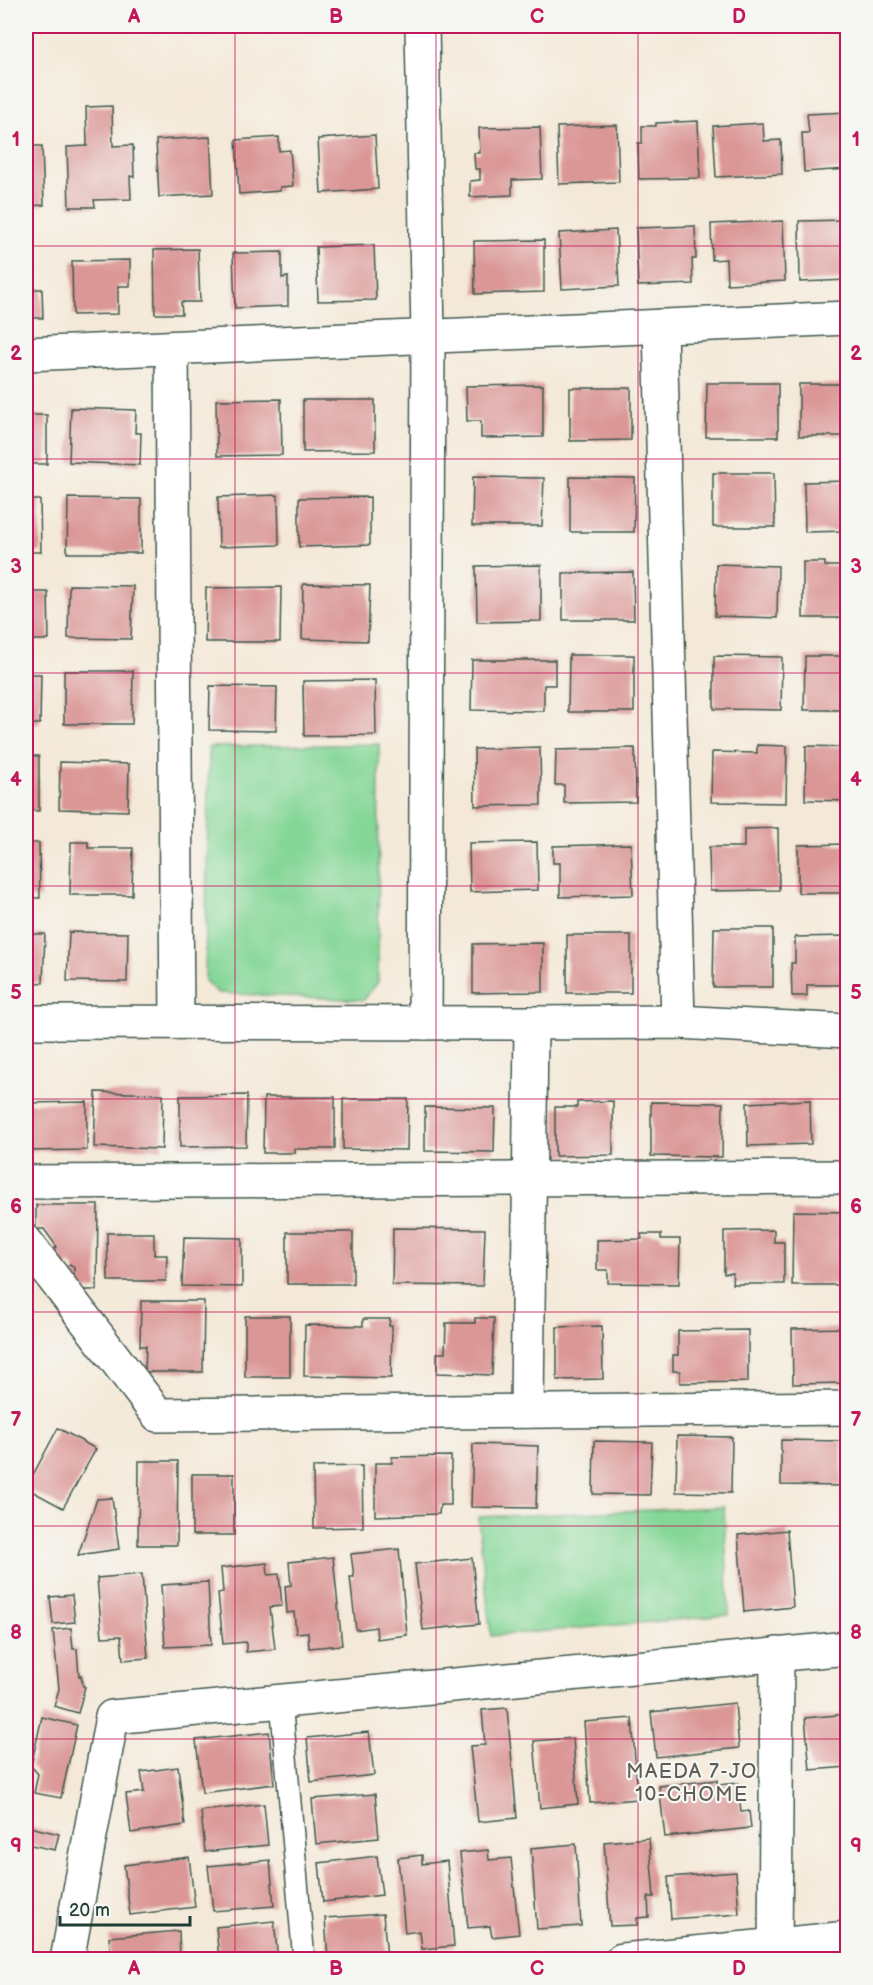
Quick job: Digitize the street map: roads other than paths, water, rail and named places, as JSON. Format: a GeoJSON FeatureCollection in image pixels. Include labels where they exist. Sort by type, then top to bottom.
{"type":"FeatureCollection","features":[{"type":"Feature","properties":{"kind":"street"},"geometry":{"type":"LineString","coordinates":[[422,26],[428,336],[425,1023]]}},
{"type":"Feature","properties":{"kind":"street"},"geometry":{"type":"LineString","coordinates":[[26,354],[848,318]]}},
{"type":"Feature","properties":{"kind":"street"},"geometry":{"type":"LineString","coordinates":[[660,326],[678,1022]]}},
{"type":"Feature","properties":{"kind":"street"},"geometry":{"type":"LineString","coordinates":[[172,348],[177,1022]]}},
{"type":"Feature","properties":{"kind":"street"},"geometry":{"type":"LineString","coordinates":[[26,1022],[678,1022],[848,1031]]}},
{"type":"Feature","properties":{"kind":"street"},"geometry":{"type":"LineString","coordinates":[[526,1411],[531,1023]]}},
{"type":"Feature","properties":{"kind":"street"},"geometry":{"type":"LineString","coordinates":[[26,1182],[848,1177]]}},
{"type":"Feature","properties":{"kind":"street"},"geometry":{"type":"LineString","coordinates":[[26,1242],[158,1415],[848,1408]]}},
{"type":"Feature","properties":{"kind":"street"},"geometry":{"type":"LineString","coordinates":[[67,1959],[112,1717],[848,1647]]}},
{"type":"Feature","properties":{"kind":"street"},"geometry":{"type":"LineString","coordinates":[[776,1952],[777,1654]]}},
{"type":"Feature","properties":{"kind":"street"},"geometry":{"type":"LineString","coordinates":[[622,1959],[776,1952],[848,1938]]}},
{"type":"Feature","properties":{"kind":"lane"},"geometry":{"type":"LineString","coordinates":[[281,1701],[304,1959]]}},
{"type":"Feature","properties":{"kind":"district","name":"MAEDA 7-JO 10-CHOME"},"geometry":{"type":"Point","coordinates":[692,1784]}}]}
